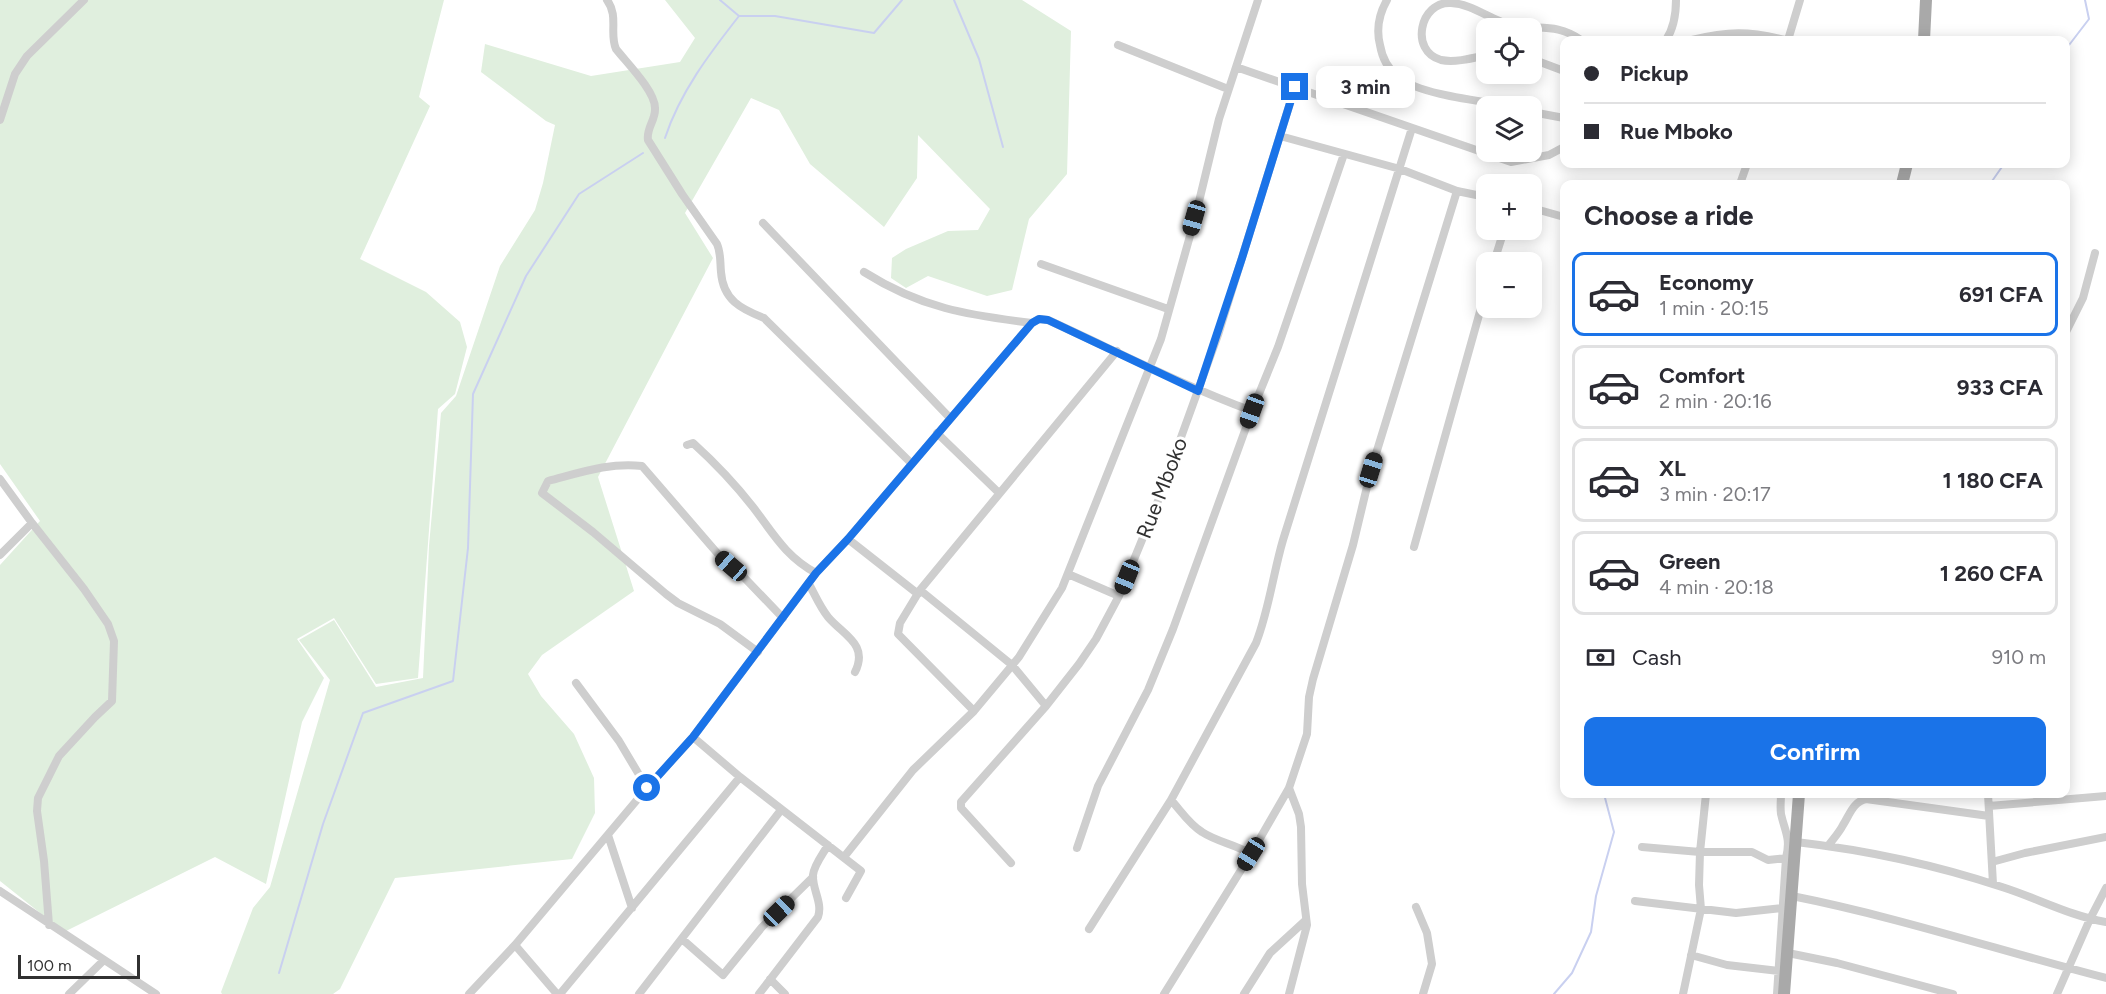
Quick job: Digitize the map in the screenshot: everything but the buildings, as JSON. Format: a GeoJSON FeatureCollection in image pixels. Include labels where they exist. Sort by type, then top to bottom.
{"type":"FeatureCollection","features":[{"type":"Feature","properties":{"kind":"main road"},"geometry":{"type":"LineString","coordinates":[[1924,36],[1926,0]]}},
{"type":"Feature","properties":{"kind":"main road"},"geometry":{"type":"LineString","coordinates":[[1784,994],[1798,798]]}},
{"type":"Feature","properties":{"kind":"street"},"geometry":{"type":"LineString","coordinates":[[0,120],[15,74],[27,56],[84,0]]}},
{"type":"Feature","properties":{"kind":"street"},"geometry":{"type":"LineString","coordinates":[[607,0],[612,8],[616,50],[651,93],[656,107],[647,133],[648,140],[717,244],[720,250],[721,274],[727,295],[743,310],[764,318],[911,463]]}},
{"type":"Feature","properties":{"kind":"street"},"geometry":{"type":"LineString","coordinates":[[844,856],[913,770],[974,711],[1012,665],[1052,605],[1068,574],[1151,367],[1228,89],[1258,0]]}},
{"type":"Feature","properties":{"kind":"street"},"geometry":{"type":"LineString","coordinates":[[1387,0],[1378,26],[1378,39],[1385,61],[1396,76],[1404,82],[1428,90],[1476,99]]}},
{"type":"Feature","properties":{"kind":"street"},"geometry":{"type":"LineString","coordinates":[[1669,36],[1676,15],[1676,0]]}},
{"type":"Feature","properties":{"kind":"street"},"geometry":{"type":"LineString","coordinates":[[1787,36],[1800,0]]}},
{"type":"Feature","properties":{"kind":"street"},"geometry":{"type":"LineString","coordinates":[[1476,57],[1453,60],[1442,60],[1435,57],[1421,38],[1424,22],[1429,14],[1444,3],[1465,6],[1491,18]]}},
{"type":"Feature","properties":{"kind":"street"},"geometry":{"type":"LineString","coordinates":[[1542,27],[1552,27],[1574,36]]}},
{"type":"Feature","properties":{"kind":"street"},"geometry":{"type":"LineString","coordinates":[[1709,36],[1740,32],[1763,36]]}},
{"type":"Feature","properties":{"kind":"street"},"geometry":{"type":"LineString","coordinates":[[1118,45],[1228,89]]}},
{"type":"Feature","properties":{"kind":"street"},"geometry":{"type":"LineString","coordinates":[[1542,63],[1560,70]]}},
{"type":"Feature","properties":{"kind":"street"},"geometry":{"type":"LineString","coordinates":[[1236,67],[1511,162],[1549,155],[1560,149]]}},
{"type":"Feature","properties":{"kind":"street","name":"Rue Mboko"},"geometry":{"type":"LineString","coordinates":[[1011,863],[960,805],[1046,706],[1096,639],[1119,596],[1158,501],[1225,313],[1295,87]]}},
{"type":"Feature","properties":{"kind":"street"},"geometry":{"type":"LineString","coordinates":[[1542,114],[1560,117]]}},
{"type":"Feature","properties":{"kind":"street"},"geometry":{"type":"LineString","coordinates":[[1089,929],[1171,800],[1256,643],[1265,620],[1283,540],[1412,128]]}},
{"type":"Feature","properties":{"kind":"street"},"geometry":{"type":"LineString","coordinates":[[1280,136],[1400,170],[1457,191],[1476,195]]}},
{"type":"Feature","properties":{"kind":"street"},"geometry":{"type":"LineString","coordinates":[[1077,848],[1098,786],[1148,690],[1278,347],[1344,154]]}},
{"type":"Feature","properties":{"kind":"street"},"geometry":{"type":"LineString","coordinates":[[1164,994],[1289,788],[1307,734],[1309,697],[1313,679],[1353,544],[1371,470],[1457,191]]}},
{"type":"Feature","properties":{"kind":"street"},"geometry":{"type":"LineString","coordinates":[[1542,211],[1560,216]]}},
{"type":"Feature","properties":{"kind":"street"},"geometry":{"type":"LineString","coordinates":[[763,223],[950,418]]}},
{"type":"Feature","properties":{"kind":"street"},"geometry":{"type":"LineString","coordinates":[[2070,324],[2083,298],[2095,253]]}},
{"type":"Feature","properties":{"kind":"street"},"geometry":{"type":"LineString","coordinates":[[1041,264],[1168,309]]}},
{"type":"Feature","properties":{"kind":"street"},"geometry":{"type":"LineString","coordinates":[[864,272],[897,291],[939,308],[1032,323]]}},
{"type":"Feature","properties":{"kind":"street"},"geometry":{"type":"LineString","coordinates":[[1414,547],[1478,318]]}},
{"type":"Feature","properties":{"kind":"street"},"geometry":{"type":"LineString","coordinates":[[469,994],[515,945],[693,737],[816,573],[848,539],[1032,323],[1039,319],[1048,320],[1198,391],[1252,411]]}},
{"type":"Feature","properties":{"kind":"street"},"geometry":{"type":"LineString","coordinates":[[974,711],[898,634],[900,623],[919,592],[1117,351]]}},
{"type":"Feature","properties":{"kind":"street"},"geometry":{"type":"LineString","coordinates":[[937,433],[999,493]]}},
{"type":"Feature","properties":{"kind":"street"},"geometry":{"type":"LineString","coordinates":[[687,445],[693,442],[704,452],[750,503],[788,554],[799,564],[816,573]]}},
{"type":"Feature","properties":{"kind":"street"},"geometry":{"type":"LineString","coordinates":[[758,652],[720,624],[678,603],[666,594],[542,493],[548,481],[610,466],[625,464],[642,466],[718,554],[737,570],[783,618]]}},
{"type":"Feature","properties":{"kind":"street"},"geometry":{"type":"LineString","coordinates":[[0,479],[84,589],[108,624],[114,641],[112,701],[59,756],[38,798],[37,817],[44,861],[49,925]]}},
{"type":"Feature","properties":{"kind":"street"},"geometry":{"type":"LineString","coordinates":[[0,555],[32,523]]}},
{"type":"Feature","properties":{"kind":"street"},"geometry":{"type":"LineString","coordinates":[[848,539],[1012,665],[1046,706]]}},
{"type":"Feature","properties":{"kind":"street"},"geometry":{"type":"LineString","coordinates":[[1068,574],[1119,596]]}},
{"type":"Feature","properties":{"kind":"street"},"geometry":{"type":"LineString","coordinates":[[809,584],[829,618],[848,635],[857,647],[860,663],[855,672]]}},
{"type":"Feature","properties":{"kind":"street"},"geometry":{"type":"LineString","coordinates":[[576,684],[615,735],[647,788]]}},
{"type":"Feature","properties":{"kind":"street"},"geometry":{"type":"LineString","coordinates":[[693,737],[781,810],[861,871],[846,898]]}},
{"type":"Feature","properties":{"kind":"street"},"geometry":{"type":"LineString","coordinates":[[515,945],[559,994],[740,777]]}},
{"type":"Feature","properties":{"kind":"street"},"geometry":{"type":"LineString","coordinates":[[1289,788],[1299,814],[1301,828],[1302,884],[1306,920],[1306,933],[1289,994]]}},
{"type":"Feature","properties":{"kind":"street"},"geometry":{"type":"LineString","coordinates":[[1828,846],[1844,825],[1854,806],[1866,799],[1989,811],[2106,796]]}},
{"type":"Feature","properties":{"kind":"street"},"geometry":{"type":"LineString","coordinates":[[1683,994],[1701,909],[1700,852],[1706,798]]}},
{"type":"Feature","properties":{"kind":"street"},"geometry":{"type":"LineString","coordinates":[[1777,994],[1786,858],[1789,845],[1781,813],[1782,798]]}},
{"type":"Feature","properties":{"kind":"street"},"geometry":{"type":"LineString","coordinates":[[1988,798],[1993,884]]}},
{"type":"Feature","properties":{"kind":"street"},"geometry":{"type":"LineString","coordinates":[[1171,800],[1191,824],[1202,832],[1238,846],[1251,854]]}},
{"type":"Feature","properties":{"kind":"street"},"geometry":{"type":"LineString","coordinates":[[639,994],[781,810]]}},
{"type":"Feature","properties":{"kind":"street"},"geometry":{"type":"LineString","coordinates":[[608,835],[632,908]]}},
{"type":"Feature","properties":{"kind":"street"},"geometry":{"type":"LineString","coordinates":[[1992,862],[2106,837]]}},
{"type":"Feature","properties":{"kind":"street"},"geometry":{"type":"LineString","coordinates":[[1796,842],[1866,852],[1993,884],[2090,919],[2106,922]]}},
{"type":"Feature","properties":{"kind":"street"},"geometry":{"type":"LineString","coordinates":[[759,994],[818,917],[820,906],[813,877],[814,869],[828,845]]}},
{"type":"Feature","properties":{"kind":"street"},"geometry":{"type":"LineString","coordinates":[[1642,847],[1700,852],[1752,852],[1768,860],[1786,858]]}},
{"type":"Feature","properties":{"kind":"street"},"geometry":{"type":"LineString","coordinates":[[682,939],[723,975],[762,927],[813,877]]}},
{"type":"Feature","properties":{"kind":"street"},"geometry":{"type":"LineString","coordinates":[[2057,994],[2106,888]]}},
{"type":"Feature","properties":{"kind":"street"},"geometry":{"type":"LineString","coordinates":[[0,891],[150,993]]}},
{"type":"Feature","properties":{"kind":"street"},"geometry":{"type":"LineString","coordinates":[[1792,896],[1970,939],[2106,978]]}},
{"type":"Feature","properties":{"kind":"street"},"geometry":{"type":"LineString","coordinates":[[1635,901],[1736,913],[1783,909]]}},
{"type":"Feature","properties":{"kind":"street"},"geometry":{"type":"LineString","coordinates":[[1416,907],[1427,933],[1432,964],[1423,994]]}},
{"type":"Feature","properties":{"kind":"street"},"geometry":{"type":"LineString","coordinates":[[1244,994],[1270,953],[1306,920]]}},
{"type":"Feature","properties":{"kind":"street"},"geometry":{"type":"LineString","coordinates":[[1788,953],[1837,963],[1953,994]]}},
{"type":"Feature","properties":{"kind":"street"},"geometry":{"type":"LineString","coordinates":[[1691,955],[1727,965],[1779,971]]}},
{"type":"Feature","properties":{"kind":"street"},"geometry":{"type":"LineString","coordinates":[[69,994],[103,961]]}},
{"type":"Feature","properties":{"kind":"street"},"geometry":{"type":"LineString","coordinates":[[771,979],[786,994]]}},
{"type":"Feature","properties":{"kind":"green space"},"geometry":{"type":"Polygon","coordinates":[[[0,0],[444,0],[419,97],[430,106],[360,259],[426,292],[460,322],[467,347],[455,394],[438,409],[418,678],[376,684],[334,618],[297,639],[324,678],[302,722],[266,884],[215,857],[64,932],[0,881],[0,565],[40,521],[0,464],[0,0]]]}},
{"type":"Feature","properties":{"kind":"green space"},"geometry":{"type":"Polygon","coordinates":[[[665,0],[1022,0],[1071,31],[1067,174],[1029,219],[1012,290],[987,296],[928,276],[906,288],[891,278],[892,258],[906,249],[948,231],[978,230],[990,209],[918,135],[917,178],[884,227],[810,164],[779,110],[751,98],[685,213],[713,258],[598,477],[634,591],[542,655],[528,674],[541,696],[574,734],[594,778],[595,813],[572,859],[395,878],[340,989],[333,994],[222,994],[253,908],[270,887],[330,680],[299,640],[334,620],[376,687],[423,678],[429,546],[441,413],[456,396],[500,266],[535,210],[555,125],[546,121],[481,72],[485,44],[591,76],[680,62],[695,38],[665,0]]]}},
{"type":"Feature","properties":{"kind":"waterway"},"geometry":{"type":"LineString","coordinates":[[720,0],[739,16]]}},
{"type":"Feature","properties":{"kind":"waterway"},"geometry":{"type":"LineString","coordinates":[[665,138],[687,89],[739,16],[775,16],[874,33],[902,0]]}},
{"type":"Feature","properties":{"kind":"waterway"},"geometry":{"type":"LineString","coordinates":[[954,0],[979,59],[1003,147]]}},
{"type":"Feature","properties":{"kind":"waterway"},"geometry":{"type":"LineString","coordinates":[[2070,44],[2089,19],[2085,0]]}},
{"type":"Feature","properties":{"kind":"waterway"},"geometry":{"type":"LineString","coordinates":[[279,973],[323,824],[363,713],[453,681],[468,548],[473,394],[526,276],[579,194],[643,153]]}},
{"type":"Feature","properties":{"kind":"waterway"},"geometry":{"type":"LineString","coordinates":[[1993,180],[2001,168]]}},
{"type":"Feature","properties":{"kind":"waterway"},"geometry":{"type":"LineString","coordinates":[[1554,994],[1572,973],[1591,932],[1596,896],[1614,832],[1605,798]]}},
{"type":"Feature","properties":{"kind":"route"},"geometry":{"type":"LineString","coordinates":[[647,788],[693,737],[816,573],[848,539],[1032,323],[1039,319],[1048,320],[1198,391],[1295,87]]}}]}
